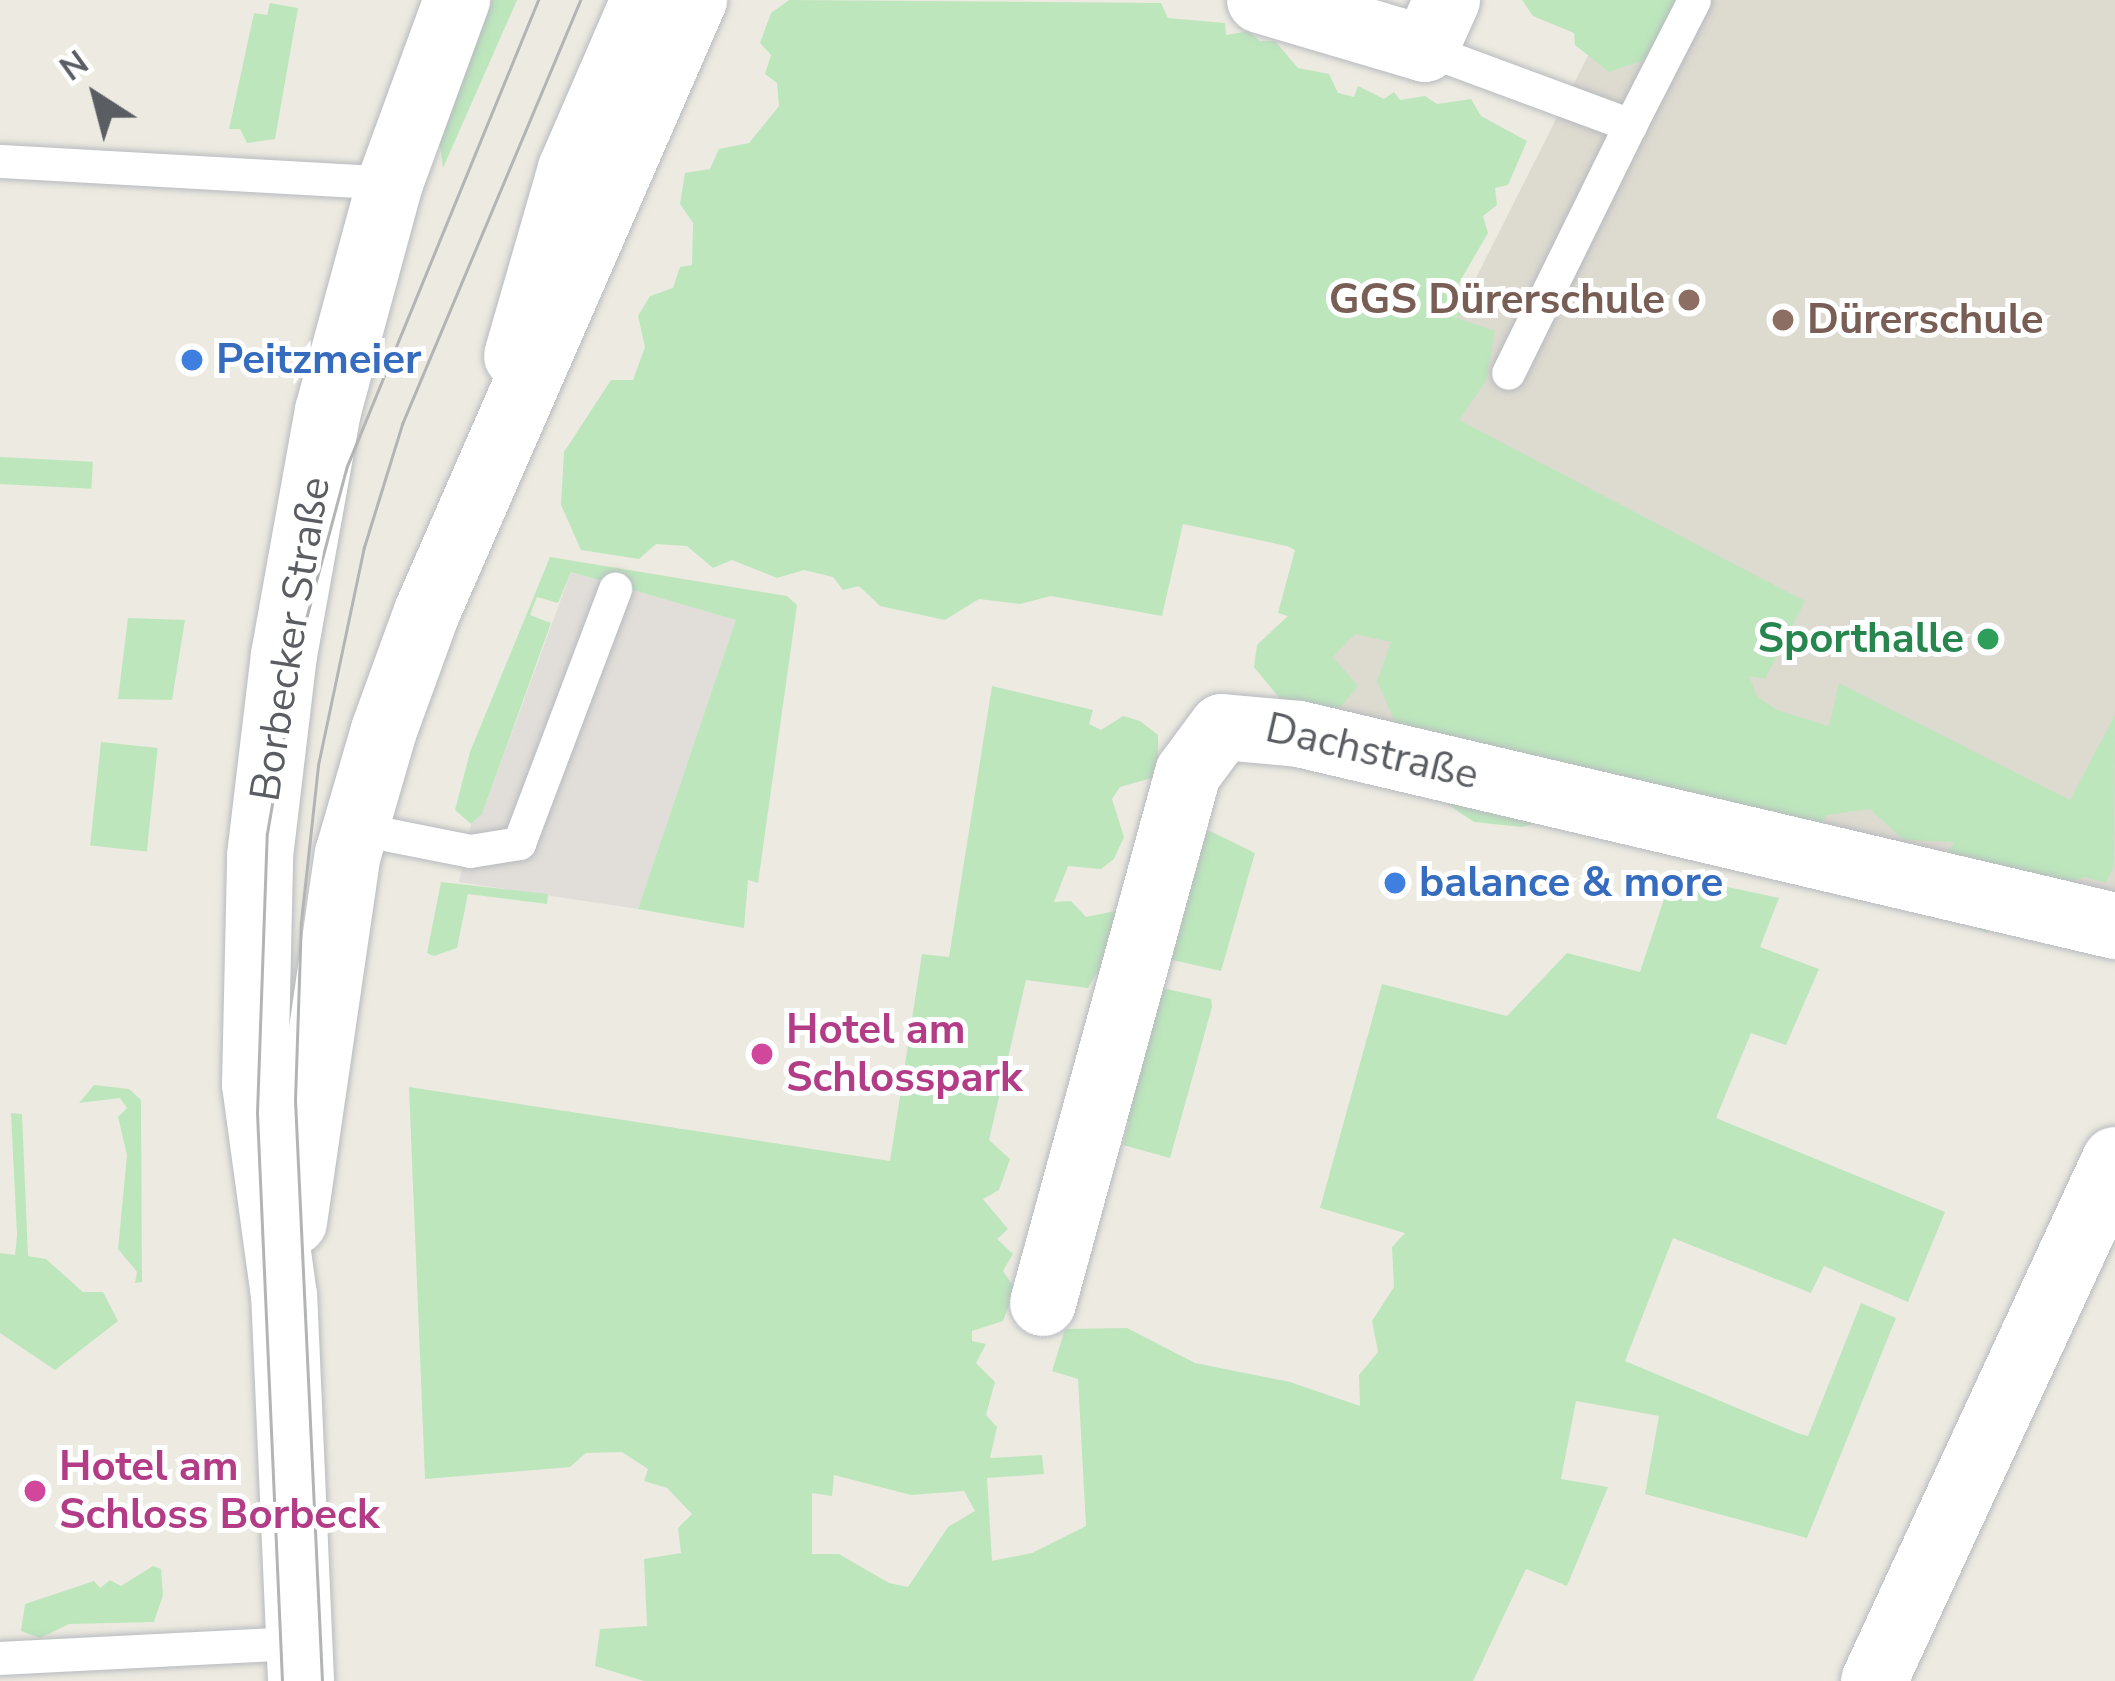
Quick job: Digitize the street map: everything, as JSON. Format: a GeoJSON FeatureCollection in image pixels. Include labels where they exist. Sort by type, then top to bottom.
{"type":"FeatureCollection","features":[{"type":"Feature","properties":{"kind":"street","name":"Borbecker Straße"},"geometry":{"type":"LineString","coordinates":[[300,1662],[284,1296],[255,1084],[260,856],[278,691],[324,430],[390,183],[457,0]]}},
{"type":"Feature","properties":{"kind":"street","name":"Borbecker Straße"},"geometry":{"type":"LineString","coordinates":[[505,431],[522,328],[571,169],[644,0]]}},
{"type":"Feature","properties":{"kind":"street","name":"Borbecker Straße"},"geometry":{"type":"LineString","coordinates":[[284,1296],[329,956],[356,828],[427,612],[694,0]]}},
{"type":"Feature","properties":{"kind":"street"},"geometry":{"type":"LineString","coordinates":[[1260,0],[1436,25]]}},
{"type":"Feature","properties":{"kind":"street","name":"Dachstraße"},"geometry":{"type":"LineString","coordinates":[[1042,1303],[1188,773],[1222,727],[1299,734],[2115,926]]}},
{"type":"Feature","properties":{"kind":"street"},"geometry":{"type":"LineString","coordinates":[[1874,1681],[2115,1160]]}},
{"type":"Feature","properties":{"kind":"lane"},"geometry":{"type":"LineString","coordinates":[[1508,373],[1694,0]]}},
{"type":"Feature","properties":{"kind":"lane"},"geometry":{"type":"LineString","coordinates":[[1436,25],[1630,124]]}},
{"type":"Feature","properties":{"kind":"lane"},"geometry":{"type":"LineString","coordinates":[[0,161],[390,183]]}},
{"type":"Feature","properties":{"kind":"lane"},"geometry":{"type":"LineString","coordinates":[[356,828],[470,851],[519,843],[615,589]]}},
{"type":"Feature","properties":{"kind":"lane"},"geometry":{"type":"LineString","coordinates":[[0,1658],[300,1662]]}},
{"type":"Feature","properties":{"kind":"shaded area","name":"Dürerschule"},"geometry":{"type":"Polygon","coordinates":[[[1616,0],[2115,0],[2115,925],[1268,728],[1344,540],[1616,0]]]}},
{"type":"Feature","properties":{"kind":"shaded area"},"geometry":{"type":"Polygon","coordinates":[[[571,572],[737,620],[638,909],[459,882],[471,824],[482,814],[571,572]]]}},
{"type":"Feature","properties":{"kind":"green space"},"geometry":{"type":"Polygon","coordinates":[[[492,0],[517,0],[443,168],[439,137],[492,0]]]}},
{"type":"Feature","properties":{"kind":"green space"},"geometry":{"type":"Polygon","coordinates":[[[789,0],[1161,3],[1168,18],[1225,23],[1226,35],[1249,31],[1260,41],[1275,41],[1298,68],[1329,74],[1338,93],[1354,97],[1358,86],[1384,99],[1394,92],[1400,100],[1425,96],[1437,104],[1471,99],[1481,116],[1527,141],[1508,185],[1495,188],[1497,205],[1483,216],[1488,233],[1459,283],[1468,313],[1454,317],[1495,331],[1486,381],[1459,420],[1805,601],[1765,679],[1749,676],[1757,696],[1777,710],[1829,726],[1839,683],[2070,800],[2115,715],[2114,865],[2106,883],[2085,877],[2067,883],[1995,919],[1987,933],[1943,914],[1931,918],[1923,895],[1954,842],[1904,840],[1870,809],[1827,815],[1809,840],[1569,816],[1522,827],[1474,822],[1434,795],[1406,747],[1377,681],[1391,642],[1355,634],[1333,657],[1358,686],[1339,709],[1281,700],[1254,667],[1257,645],[1288,616],[1278,613],[1295,550],[1287,546],[1183,524],[1162,616],[1051,596],[1020,604],[979,599],[945,620],[880,606],[859,586],[843,590],[833,577],[804,570],[777,578],[732,560],[713,568],[687,546],[656,544],[639,559],[581,550],[561,505],[564,452],[611,380],[633,380],[645,347],[638,316],[650,296],[673,288],[680,267],[692,265],[693,223],[680,204],[685,173],[710,169],[719,149],[749,143],[779,106],[777,83],[765,74],[771,55],[760,43],[771,13],[789,0]]]}},
{"type":"Feature","properties":{"kind":"green space"},"geometry":{"type":"Polygon","coordinates":[[[1522,0],[1682,0],[1668,52],[1609,72],[1575,45],[1574,33],[1533,16],[1522,0]]]}},
{"type":"Feature","properties":{"kind":"green space"},"geometry":{"type":"Polygon","coordinates":[[[270,3],[298,8],[275,139],[247,143],[240,129],[229,129],[254,13],[267,15],[270,3]]]}},
{"type":"Feature","properties":{"kind":"green space"},"geometry":{"type":"Polygon","coordinates":[[[0,457],[93,462],[91,489],[0,484],[0,457]]]}},
{"type":"Feature","properties":{"kind":"green space"},"geometry":{"type":"Polygon","coordinates":[[[550,557],[787,596],[797,605],[758,883],[748,880],[744,928],[638,909],[736,620],[571,572],[558,603],[537,597],[530,615],[551,623],[482,814],[471,824],[455,810],[470,752],[550,557]]]}},
{"type":"Feature","properties":{"kind":"green space"},"geometry":{"type":"Polygon","coordinates":[[[128,618],[185,620],[172,700],[118,699],[128,618]]]}},
{"type":"Feature","properties":{"kind":"green space"},"geometry":{"type":"Polygon","coordinates":[[[992,686],[1093,710],[1089,724],[1101,730],[1123,716],[1140,721],[1158,735],[1155,777],[1120,787],[1112,799],[1124,837],[1114,859],[1101,869],[1068,866],[1054,902],[1071,901],[1086,917],[1125,909],[1114,968],[1096,974],[1088,988],[1026,980],[989,1140],[1010,1159],[999,1190],[983,1199],[1008,1229],[997,1239],[1013,1254],[1003,1271],[1015,1289],[1003,1321],[972,1331],[972,1341],[986,1344],[976,1363],[995,1382],[986,1415],[997,1427],[990,1458],[1042,1455],[1044,1474],[987,1478],[992,1561],[1032,1553],[1086,1526],[1078,1379],[1052,1371],[1065,1329],[1127,1328],[1195,1363],[1290,1382],[1360,1406],[1359,1375],[1378,1352],[1372,1321],[1394,1287],[1392,1247],[1405,1233],[1320,1208],[1382,984],[1507,1016],[1567,953],[1640,972],[1672,875],[1779,898],[1760,947],[1819,969],[1786,1045],[1751,1033],[1716,1118],[1945,1212],[1908,1302],[1824,1266],[1811,1293],[1673,1238],[1625,1361],[1808,1436],[1861,1303],[1896,1318],[1807,1538],[1645,1494],[1659,1416],[1576,1401],[1561,1479],[1608,1487],[1567,1586],[1526,1569],[1473,1681],[644,1681],[595,1666],[600,1629],[647,1626],[644,1559],[681,1553],[678,1528],[692,1514],[667,1488],[644,1481],[648,1469],[622,1452],[586,1453],[570,1467],[425,1479],[409,1087],[890,1161],[922,954],[949,957],[992,686]],[[834,1475],[832,1496],[812,1493],[812,1554],[839,1554],[889,1583],[908,1587],[948,1527],[975,1511],[964,1491],[911,1495],[834,1475]]]}},
{"type":"Feature","properties":{"kind":"green space"},"geometry":{"type":"Polygon","coordinates":[[[101,742],[158,748],[147,851],[90,845],[101,742]]]}},
{"type":"Feature","properties":{"kind":"green space"},"geometry":{"type":"Polygon","coordinates":[[[1210,831],[1255,853],[1221,971],[1164,958],[1199,835],[1210,831]]]}},
{"type":"Feature","properties":{"kind":"green space"},"geometry":{"type":"Polygon","coordinates":[[[441,882],[548,894],[547,904],[468,894],[457,948],[434,956],[427,953],[441,882]]]}},
{"type":"Feature","properties":{"kind":"green space"},"geometry":{"type":"Polygon","coordinates":[[[1163,988],[1211,999],[1212,1007],[1170,1158],[1123,1145],[1129,1122],[1116,1118],[1163,988]]]}},
{"type":"Feature","properties":{"kind":"green space"},"geometry":{"type":"Polygon","coordinates":[[[94,1085],[129,1089],[141,1100],[142,1282],[135,1283],[137,1272],[118,1249],[127,1155],[118,1117],[127,1108],[120,1098],[79,1103],[94,1085]]]}},
{"type":"Feature","properties":{"kind":"green space"},"geometry":{"type":"Polygon","coordinates":[[[11,1113],[22,1114],[28,1256],[46,1259],[83,1292],[103,1292],[118,1321],[55,1370],[0,1333],[0,1253],[15,1255],[17,1235],[11,1113]]]}},
{"type":"Feature","properties":{"kind":"green space"},"geometry":{"type":"Polygon","coordinates":[[[153,1566],[161,1569],[163,1595],[154,1622],[69,1624],[40,1638],[21,1631],[25,1604],[94,1581],[100,1588],[110,1580],[121,1586],[153,1566]]]}},
{"type":"Feature","properties":{"kind":"tram line"},"geometry":{"type":"LineString","coordinates":[[282,1681],[257,1113],[267,833],[300,641],[347,466],[538,0]]}},
{"type":"Feature","properties":{"kind":"tram line"},"geometry":{"type":"LineString","coordinates":[[322,1681],[295,1100],[301,922],[318,765],[364,547],[402,424],[580,0]]}},
{"type":"Feature","properties":{"kind":"place","name":"GGS Dürerschule"},"geometry":{"type":"Point","coordinates":[1689,300]}},
{"type":"Feature","properties":{"kind":"place","name":"Dürerschule"},"geometry":{"type":"Point","coordinates":[1783,320]}},
{"type":"Feature","properties":{"kind":"place","name":"Peitzmeier"},"geometry":{"type":"Point","coordinates":[192,360]}},
{"type":"Feature","properties":{"kind":"place","name":"Sporthalle"},"geometry":{"type":"Point","coordinates":[1988,639]}},
{"type":"Feature","properties":{"kind":"place","name":"balance & more"},"geometry":{"type":"Point","coordinates":[1395,883]}},
{"type":"Feature","properties":{"kind":"place","name":"Hotel am Schlosspark"},"geometry":{"type":"Point","coordinates":[762,1054]}},
{"type":"Feature","properties":{"kind":"place","name":"Hotel am Schloss Borbeck"},"geometry":{"type":"Point","coordinates":[35,1491]}}]}
